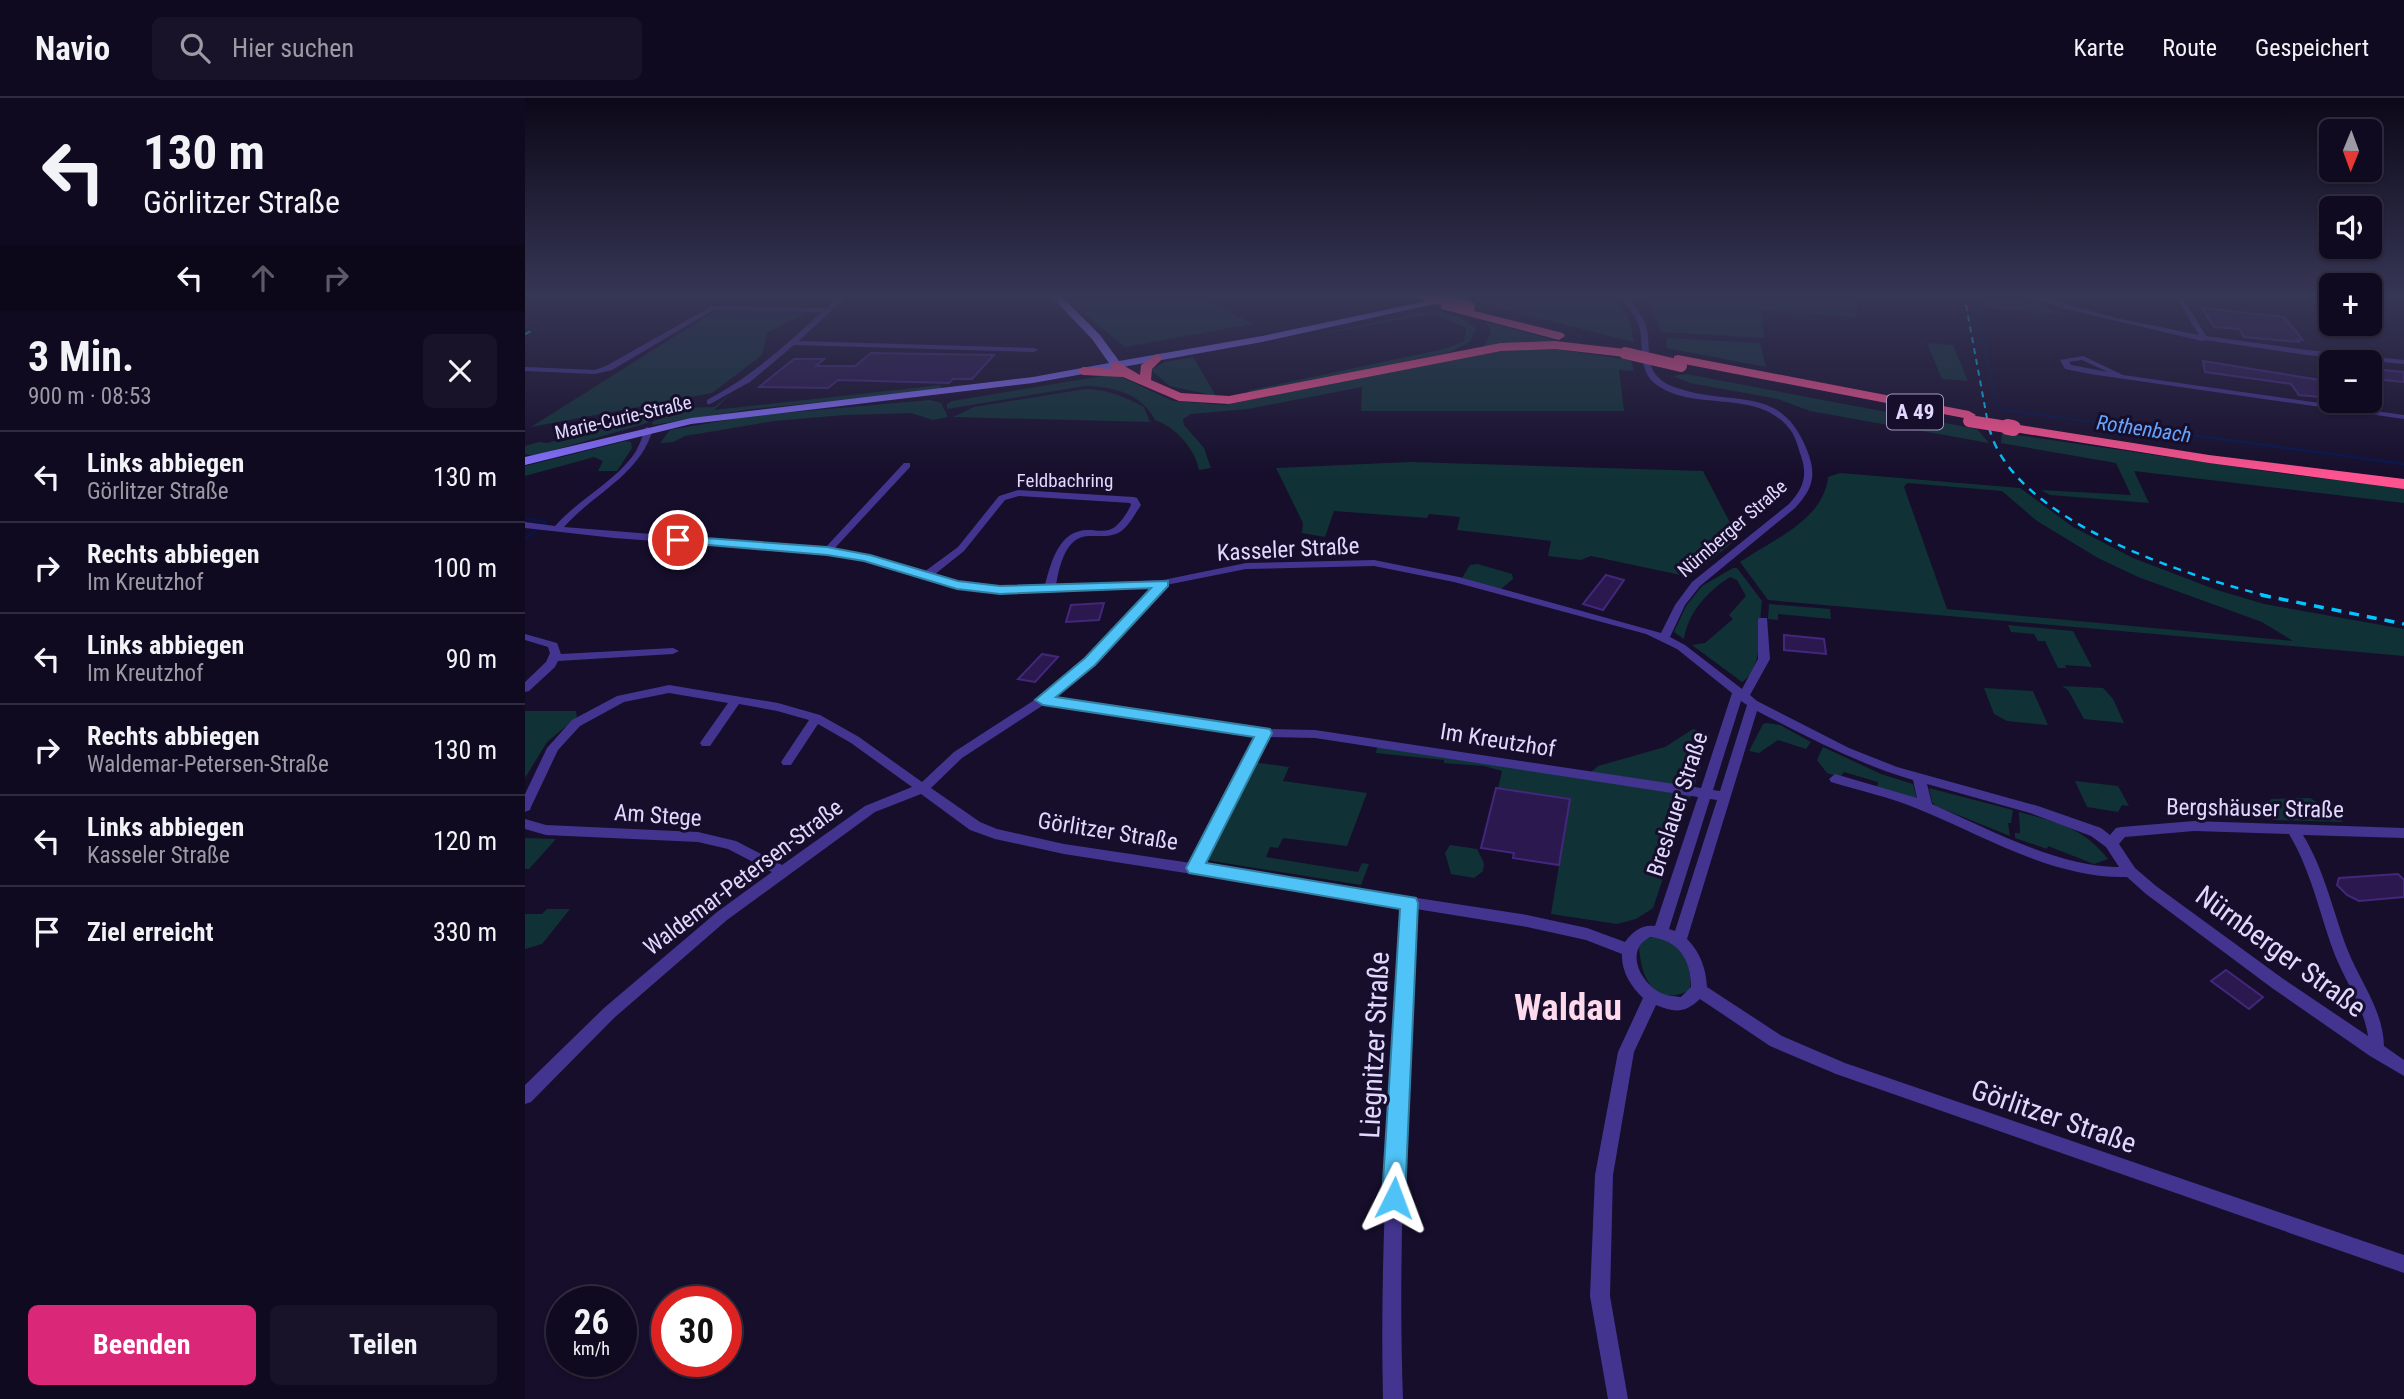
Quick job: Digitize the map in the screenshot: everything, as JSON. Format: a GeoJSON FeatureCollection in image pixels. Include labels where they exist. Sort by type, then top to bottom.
{"type":"FeatureCollection","features":[{"type":"Feature","properties":{"kind":"highway"},"geometry":{"type":"LineString","coordinates":[[1119,362],[1157,388],[1179,397],[1229,400],[1456,355]]}},
{"type":"Feature","properties":{"kind":"highway","name":"A 49"},"geometry":{"type":"LineString","coordinates":[[1646,355],[2013,426],[2209,459],[2404,484]]}},
{"type":"Feature","properties":{"kind":"highway"},"geometry":{"type":"LineString","coordinates":[[1146,377],[1145,369],[1157,358]]}},
{"type":"Feature","properties":{"kind":"highway"},"geometry":{"type":"LineString","coordinates":[[1089,370],[1119,362],[1146,377],[1157,388]]}},
{"type":"Feature","properties":{"kind":"highway","name":"A 49"},"geometry":{"type":"LineString","coordinates":[[2013,426],[2404,476]]}},
{"type":"Feature","properties":{"kind":"main road"},"geometry":{"type":"LineString","coordinates":[[1112,355],[1119,362]]}},
{"type":"Feature","properties":{"kind":"main road"},"geometry":{"type":"LineString","coordinates":[[1089,370],[1140,355]]}},
{"type":"Feature","properties":{"kind":"main road"},"geometry":{"type":"LineString","coordinates":[[1119,362],[1176,355]]}},
{"type":"Feature","properties":{"kind":"main road","name":"Marie-Curie-Straße"},"geometry":{"type":"LineString","coordinates":[[525,461],[649,429],[733,414],[943,393],[1089,370]]}},
{"type":"Feature","properties":{"kind":"street"},"geometry":{"type":"LineString","coordinates":[[525,369],[596,372],[632,355]]}},
{"type":"Feature","properties":{"kind":"street"},"geometry":{"type":"LineString","coordinates":[[710,401],[728,393],[779,355]]}},
{"type":"Feature","properties":{"kind":"street","name":"Nürnberger Straße"},"geometry":{"type":"LineString","coordinates":[[1647,355],[1650,370],[1657,381],[1688,393],[1750,404],[1780,415],[1793,428],[1811,473],[1807,491],[1792,506],[1687,594],[1665,637],[1745,698],[1845,751],[1919,778],[2058,816],[2095,832],[2111,843],[2130,872],[2267,976],[2404,1069]]}},
{"type":"Feature","properties":{"kind":"street"},"geometry":{"type":"LineString","coordinates":[[2311,355],[2404,362]]}},
{"type":"Feature","properties":{"kind":"street"},"geometry":{"type":"LineString","coordinates":[[2120,375],[2083,358],[2064,360],[2074,369],[2404,417]]}},
{"type":"Feature","properties":{"kind":"street"},"geometry":{"type":"LineString","coordinates":[[557,529],[576,506],[633,463],[645,446],[649,429]]}},
{"type":"Feature","properties":{"kind":"street"},"geometry":{"type":"LineString","coordinates":[[827,551],[907,465]]}},
{"type":"Feature","properties":{"kind":"street","name":"Feldbachring"},"geometry":{"type":"LineString","coordinates":[[927,575],[961,549],[1002,498],[1018,494],[1135,500],[1136,505],[1123,528],[1115,532],[1082,534],[1069,541],[1055,563],[1049,590]]}},
{"type":"Feature","properties":{"kind":"street","name":"Kasseler Straße"},"geometry":{"type":"LineString","coordinates":[[532,527],[827,551],[866,558],[983,589],[1049,590],[1163,583],[1246,566],[1374,563],[1455,579],[1665,637]]}},
{"type":"Feature","properties":{"kind":"street","name":"Waldemar-Petersen-Straße"},"geometry":{"type":"LineString","coordinates":[[525,1096],[669,959],[782,871],[870,809],[923,788],[958,755],[1043,700],[1090,661],[1163,583]]}},
{"type":"Feature","properties":{"kind":"street"},"geometry":{"type":"LineString","coordinates":[[1745,698],[1763,659],[1763,620]]}},
{"type":"Feature","properties":{"kind":"street"},"geometry":{"type":"LineString","coordinates":[[525,637],[553,645],[556,658]]}},
{"type":"Feature","properties":{"kind":"street"},"geometry":{"type":"LineString","coordinates":[[525,688],[556,658],[673,651]]}},
{"type":"Feature","properties":{"kind":"street"},"geometry":{"type":"LineString","coordinates":[[525,807],[552,748],[576,723],[598,709],[642,693],[669,689],[737,699],[816,718],[855,740],[923,788]]}},
{"type":"Feature","properties":{"kind":"street","name":"Breslauer Straße"},"geometry":{"type":"LineString","coordinates":[[1661,931],[1708,793],[1745,698]]}},
{"type":"Feature","properties":{"kind":"street","name":"Breslauer Straße"},"geometry":{"type":"LineString","coordinates":[[1679,939],[1724,796],[1745,698]]}},
{"type":"Feature","properties":{"kind":"street"},"geometry":{"type":"LineString","coordinates":[[706,743],[737,699]]}},
{"type":"Feature","properties":{"kind":"street","name":"Im Kreutzhof"},"geometry":{"type":"LineString","coordinates":[[1043,700],[1264,733],[1315,734],[1724,796]]}},
{"type":"Feature","properties":{"kind":"street"},"geometry":{"type":"LineString","coordinates":[[787,762],[816,718]]}},
{"type":"Feature","properties":{"kind":"street"},"geometry":{"type":"LineString","coordinates":[[1195,868],[1264,733]]}},
{"type":"Feature","properties":{"kind":"street"},"geometry":{"type":"LineString","coordinates":[[1919,778],[1926,807]]}},
{"type":"Feature","properties":{"kind":"street"},"geometry":{"type":"LineString","coordinates":[[1835,779],[1926,807],[1998,839],[2092,872],[2130,872]]}},
{"type":"Feature","properties":{"kind":"street","name":"Görlitzer Straße"},"geometry":{"type":"LineString","coordinates":[[923,788],[975,827],[995,834],[1064,849],[1195,868],[1571,931],[1629,950]]}},
{"type":"Feature","properties":{"kind":"street","name":"Am Stege"},"geometry":{"type":"LineString","coordinates":[[525,824],[546,830],[698,837],[731,845],[782,871]]}},
{"type":"Feature","properties":{"kind":"street","name":"Bergshäuser Straße"},"geometry":{"type":"LineString","coordinates":[[2111,843],[2114,837],[2131,829],[2194,826],[2404,832]]}},
{"type":"Feature","properties":{"kind":"street"},"geometry":{"type":"LineString","coordinates":[[2293,830],[2312,861],[2342,953],[2374,1015],[2376,1051]]}},
{"type":"Feature","properties":{"kind":"street","name":"Liegnitzer Straße"},"geometry":{"type":"LineString","coordinates":[[1393,1399],[1389,1322],[1392,1224],[1409,903]]}},
{"type":"Feature","properties":{"kind":"street"},"geometry":{"type":"LineString","coordinates":[[1661,931],[1679,939],[1697,967],[1699,990],[1684,1004],[1665,1003],[1651,998],[1633,970],[1629,950],[1638,934],[1661,931]]}},
{"type":"Feature","properties":{"kind":"street","name":"Görlitzer Straße"},"geometry":{"type":"LineString","coordinates":[[1699,990],[1776,1041],[1842,1069],[2404,1264]]}},
{"type":"Feature","properties":{"kind":"street"},"geometry":{"type":"LineString","coordinates":[[1618,1399],[1600,1296],[1604,1175],[1626,1052],[1651,998]]}},
{"type":"Feature","properties":{"kind":"green space"},"geometry":{"type":"Polygon","coordinates":[[[646,355],[762,355],[712,393],[531,427],[646,355]]]}},
{"type":"Feature","properties":{"kind":"green space"},"geometry":{"type":"Polygon","coordinates":[[[1417,355],[1437,355],[1255,393],[1246,391],[1417,355]]]}},
{"type":"Feature","properties":{"kind":"green space"},"geometry":{"type":"Polygon","coordinates":[[[1472,355],[1594,355],[1631,360],[1634,371],[1619,370],[1624,411],[1361,411],[1362,387],[1248,409],[1191,414],[1183,419],[1184,425],[1204,448],[1211,468],[1199,470],[1189,447],[1177,433],[1155,420],[1135,398],[1116,390],[1085,386],[947,409],[947,404],[952,401],[1102,376],[1119,376],[1173,401],[1225,405],[1472,355]]]}},
{"type":"Feature","properties":{"kind":"green space"},"geometry":{"type":"Polygon","coordinates":[[[1701,355],[1763,355],[1766,367],[1701,355]]]}},
{"type":"Feature","properties":{"kind":"green space"},"geometry":{"type":"Polygon","coordinates":[[[1932,355],[1957,355],[1968,381],[1942,379],[1932,355]]]}},
{"type":"Feature","properties":{"kind":"green space"},"geometry":{"type":"Polygon","coordinates":[[[1193,357],[1216,396],[1170,386],[1151,370],[1165,362],[1193,357]]]}},
{"type":"Feature","properties":{"kind":"green space"},"geometry":{"type":"Polygon","coordinates":[[[1686,374],[1977,429],[1989,443],[1810,411],[1778,399],[1690,383],[1673,376],[1686,374]]]}},
{"type":"Feature","properties":{"kind":"green space"},"geometry":{"type":"Polygon","coordinates":[[[941,385],[941,390],[752,409],[653,425],[652,422],[685,408],[714,407],[732,393],[714,410],[941,385]]]}},
{"type":"Feature","properties":{"kind":"green space"},"geometry":{"type":"Polygon","coordinates":[[[1085,389],[1108,392],[1137,403],[1144,407],[1150,422],[953,417],[974,407],[1085,389]]]}},
{"type":"Feature","properties":{"kind":"green space"},"geometry":{"type":"Polygon","coordinates":[[[930,400],[941,403],[948,417],[933,420],[911,413],[774,421],[685,436],[673,442],[660,443],[670,430],[750,416],[930,400]]]}},
{"type":"Feature","properties":{"kind":"green space"},"geometry":{"type":"Polygon","coordinates":[[[693,402],[644,424],[534,456],[525,454],[525,446],[601,429],[608,423],[693,402]]]}},
{"type":"Feature","properties":{"kind":"green space"},"geometry":{"type":"Polygon","coordinates":[[[2002,433],[2286,474],[2404,488],[2404,503],[2134,471],[2149,503],[2050,495],[2041,490],[2131,495],[2116,463],[2001,443],[2002,433]]]}},
{"type":"Feature","properties":{"kind":"green space"},"geometry":{"type":"Polygon","coordinates":[[[631,442],[632,448],[617,471],[598,471],[603,461],[594,457],[525,476],[525,466],[631,442]]]}},
{"type":"Feature","properties":{"kind":"green space"},"geometry":{"type":"Polygon","coordinates":[[[1410,462],[1703,471],[1738,538],[1690,577],[1591,556],[1581,560],[1548,556],[1551,541],[1457,530],[1460,517],[1429,514],[1427,518],[1334,511],[1325,537],[1302,533],[1303,523],[1276,468],[1410,462]]]}},
{"type":"Feature","properties":{"kind":"green space"},"geometry":{"type":"Polygon","coordinates":[[[1840,473],[2020,488],[2073,527],[2133,558],[2214,589],[2264,604],[2404,629],[2404,656],[1768,600],[1740,562],[1781,537],[1807,517],[1824,492],[1828,477],[1840,473]],[[1907,483],[1904,487],[1947,609],[2293,641],[2262,622],[2138,577],[2098,558],[2037,521],[2002,491],[1907,483]]]}},
{"type":"Feature","properties":{"kind":"green space"},"geometry":{"type":"Polygon","coordinates":[[[1478,564],[1512,574],[1513,579],[1501,589],[1462,578],[1470,565],[1478,564]]]}},
{"type":"Feature","properties":{"kind":"green space"},"geometry":{"type":"Polygon","coordinates":[[[1737,568],[1762,601],[1757,656],[1754,667],[1742,682],[1692,645],[1705,643],[1733,619],[1729,615],[1746,596],[1737,580],[1730,577],[1707,596],[1690,620],[1684,639],[1674,632],[1686,606],[1702,586],[1737,568]]]}},
{"type":"Feature","properties":{"kind":"green space"},"geometry":{"type":"Polygon","coordinates":[[[1769,604],[1830,609],[1831,619],[1778,614],[1778,620],[1768,619],[1769,604]]]}},
{"type":"Feature","properties":{"kind":"green space"},"geometry":{"type":"Polygon","coordinates":[[[2008,625],[2073,631],[2092,667],[2065,665],[2066,668],[2058,668],[2045,641],[2038,641],[2034,634],[2011,632],[2008,625]]]}},
{"type":"Feature","properties":{"kind":"green space"},"geometry":{"type":"Polygon","coordinates":[[[2062,686],[2103,688],[2113,699],[2124,723],[2084,719],[2068,690],[2062,686]]]}},
{"type":"Feature","properties":{"kind":"green space"},"geometry":{"type":"Polygon","coordinates":[[[1984,688],[2033,691],[2048,725],[2007,721],[1994,714],[1984,688]]]}},
{"type":"Feature","properties":{"kind":"green space"},"geometry":{"type":"Polygon","coordinates":[[[525,711],[576,711],[577,717],[547,742],[525,778],[525,711]]]}},
{"type":"Feature","properties":{"kind":"green space"},"geometry":{"type":"Polygon","coordinates":[[[1763,724],[1780,725],[1811,742],[1806,749],[1778,740],[1759,753],[1749,751],[1763,724]]]}},
{"type":"Feature","properties":{"kind":"green space"},"geometry":{"type":"Polygon","coordinates":[[[1693,729],[1710,734],[1694,788],[1591,772],[1598,766],[1665,747],[1693,729]]]}},
{"type":"Feature","properties":{"kind":"green space"},"geometry":{"type":"Polygon","coordinates":[[[1295,733],[1692,793],[1653,908],[1636,919],[1617,924],[1551,914],[1570,799],[1498,788],[1502,771],[1484,766],[1376,753],[1377,747],[1295,733]]]}},
{"type":"Feature","properties":{"kind":"green space"},"geometry":{"type":"Polygon","coordinates":[[[1823,747],[1881,774],[1913,784],[1917,799],[1877,789],[1878,782],[1844,772],[1840,777],[1827,773],[1817,760],[1823,747]]]}},
{"type":"Feature","properties":{"kind":"green space"},"geometry":{"type":"Polygon","coordinates":[[[1253,762],[1289,767],[1283,781],[1367,793],[1347,846],[1283,838],[1278,848],[1270,847],[1266,857],[1358,872],[1362,863],[1369,864],[1361,885],[1206,860],[1206,855],[1253,762]]]}},
{"type":"Feature","properties":{"kind":"green space"},"geometry":{"type":"Polygon","coordinates":[[[2075,781],[2118,786],[2129,806],[2122,805],[2118,812],[2087,807],[2075,781]]]}},
{"type":"Feature","properties":{"kind":"green space"},"geometry":{"type":"Polygon","coordinates":[[[1929,788],[2013,810],[2011,823],[2008,823],[2010,836],[1936,806],[1932,802],[1929,788]]]}},
{"type":"Feature","properties":{"kind":"green space"},"geometry":{"type":"Polygon","coordinates":[[[2310,798],[2336,813],[2343,822],[2273,820],[2266,807],[2271,799],[2310,798]]]}},
{"type":"Feature","properties":{"kind":"green space"},"geometry":{"type":"Polygon","coordinates":[[[2019,812],[2068,827],[2099,848],[2108,859],[2094,864],[2048,846],[2047,849],[2015,838],[2015,833],[2020,833],[2019,812]]]}},
{"type":"Feature","properties":{"kind":"green space"},"geometry":{"type":"Polygon","coordinates":[[[525,838],[556,839],[529,869],[525,869],[525,838]]]}},
{"type":"Feature","properties":{"kind":"green space"},"geometry":{"type":"Polygon","coordinates":[[[1450,845],[1477,849],[1484,863],[1483,871],[1474,878],[1451,874],[1445,853],[1450,845]]]}},
{"type":"Feature","properties":{"kind":"green space"},"geometry":{"type":"Polygon","coordinates":[[[547,909],[570,909],[542,944],[525,949],[525,914],[542,914],[547,909]]]}},
{"type":"Feature","properties":{"kind":"green space"},"geometry":{"type":"Polygon","coordinates":[[[1660,937],[1676,947],[1685,958],[1690,972],[1690,990],[1678,995],[1659,993],[1647,979],[1639,947],[1646,938],[1660,937]]]}},
{"type":"Feature","properties":{"kind":"building"},"geometry":{"type":"Polygon","coordinates":[[[869,355],[994,355],[972,379],[953,379],[949,383],[838,380],[828,388],[759,387],[794,359],[824,359],[816,366],[855,366],[869,355]]]}},
{"type":"Feature","properties":{"kind":"building"},"geometry":{"type":"Polygon","coordinates":[[[2203,361],[2319,380],[2319,397],[2299,395],[2291,384],[2205,372],[2203,361]]]}},
{"type":"Feature","properties":{"kind":"building"},"geometry":{"type":"Polygon","coordinates":[[[2382,370],[2404,372],[2404,382],[2383,380],[2382,370]]]}},
{"type":"Feature","properties":{"kind":"building"},"geometry":{"type":"Polygon","coordinates":[[[1606,575],[1624,580],[1603,610],[1583,604],[1606,575]]]}},
{"type":"Feature","properties":{"kind":"building"},"geometry":{"type":"Polygon","coordinates":[[[1104,603],[1099,620],[1066,622],[1071,605],[1104,603]]]}},
{"type":"Feature","properties":{"kind":"building"},"geometry":{"type":"Polygon","coordinates":[[[1784,635],[1824,639],[1826,654],[1784,650],[1784,635]]]}},
{"type":"Feature","properties":{"kind":"building"},"geometry":{"type":"Polygon","coordinates":[[[1042,654],[1058,657],[1035,682],[1018,679],[1042,654]]]}},
{"type":"Feature","properties":{"kind":"building"},"geometry":{"type":"Polygon","coordinates":[[[1496,788],[1570,799],[1559,865],[1513,858],[1514,853],[1481,848],[1496,788]]]}},
{"type":"Feature","properties":{"kind":"building"},"geometry":{"type":"Polygon","coordinates":[[[2398,874],[2404,880],[2404,897],[2359,901],[2347,895],[2337,885],[2339,878],[2398,874]]]}},
{"type":"Feature","properties":{"kind":"building"},"geometry":{"type":"Polygon","coordinates":[[[2226,970],[2263,997],[2249,1009],[2211,981],[2226,970]]]}},
{"type":"Feature","properties":{"kind":"waterway","name":"Rothenbach"},"geometry":{"type":"LineString","coordinates":[[1986,355],[1997,405],[2005,410],[2145,429]]}},
{"type":"Feature","properties":{"kind":"waterway","name":"Rothenbach"},"geometry":{"type":"LineString","coordinates":[[2132,427],[2404,464]]}},
{"type":"Feature","properties":{"kind":"waterway"},"geometry":{"type":"LineString","coordinates":[[525,518],[546,522],[525,539]]}},
{"type":"Feature","properties":{"kind":"railway"},"geometry":{"type":"LineString","coordinates":[[1975,355],[1989,429]]}},
{"type":"Feature","properties":{"kind":"railway"},"geometry":{"type":"LineString","coordinates":[[1989,427],[2004,460],[2030,490],[2065,516],[2106,539],[2149,558],[2268,596]]}},
{"type":"Feature","properties":{"kind":"railway"},"geometry":{"type":"LineString","coordinates":[[2261,595],[2404,624]]}},
{"type":"Feature","properties":{"kind":"district","name":"Waldau"},"geometry":{"type":"Point","coordinates":[1568,1007]}},
{"type":"Feature","properties":{"kind":"route"},"geometry":{"type":"LineString","coordinates":[[678,540],[827,551],[866,558],[957,585],[1000,590],[1049,590],[1163,583],[1090,661],[1043,700],[1264,733],[1195,868],[1409,903],[1394,1198]]}}]}
